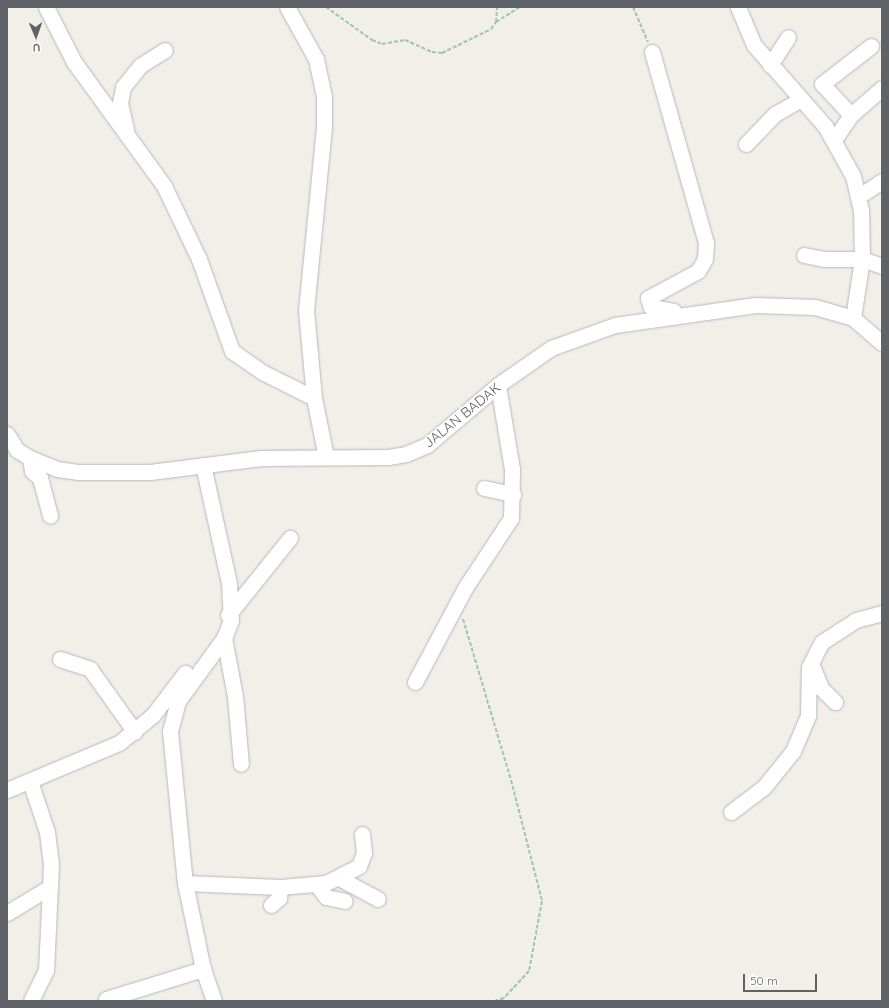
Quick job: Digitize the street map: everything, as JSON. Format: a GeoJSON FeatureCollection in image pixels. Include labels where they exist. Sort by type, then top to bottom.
{"type":"FeatureCollection","features":[{"type":"Feature","properties":{"kind":"street"},"geometry":{"type":"LineString","coordinates":[[46,7],[74,62],[152,167],[173,204],[199,259],[232,351],[262,372],[314,398]]}},
{"type":"Feature","properties":{"kind":"street"},"geometry":{"type":"LineString","coordinates":[[287,7],[316,59],[324,96],[324,127],[306,283],[307,334],[314,398],[326,457]]}},
{"type":"Feature","properties":{"kind":"street"},"geometry":{"type":"LineString","coordinates":[[738,7],[754,45],[801,99],[834,140],[846,159],[859,196],[862,259],[853,318]]}},
{"type":"Feature","properties":{"kind":"street"},"geometry":{"type":"LineString","coordinates":[[770,65],[788,37]]}},
{"type":"Feature","properties":{"kind":"street"},"geometry":{"type":"LineString","coordinates":[[851,115],[822,84],[871,46]]}},
{"type":"Feature","properties":{"kind":"street"},"geometry":{"type":"LineString","coordinates":[[130,139],[120,108],[124,87],[141,65],[165,50]]}},
{"type":"Feature","properties":{"kind":"street"},"geometry":{"type":"LineString","coordinates":[[652,52],[699,214],[706,251],[702,266],[695,274],[650,296],[647,302],[654,308],[691,313]]}},
{"type":"Feature","properties":{"kind":"street"},"geometry":{"type":"LineString","coordinates":[[834,140],[851,115],[882,88]]}},
{"type":"Feature","properties":{"kind":"street"},"geometry":{"type":"LineString","coordinates":[[746,144],[776,114],[801,99]]}},
{"type":"Feature","properties":{"kind":"street"},"geometry":{"type":"LineString","coordinates":[[859,196],[882,181]]}},
{"type":"Feature","properties":{"kind":"street"},"geometry":{"type":"LineString","coordinates":[[804,255],[819,259],[862,259],[882,266]]}},
{"type":"Feature","properties":{"kind":"street","name":"JALAN BADAK"},"geometry":{"type":"LineString","coordinates":[[7,434],[17,450],[30,458],[57,469],[79,472],[150,472],[261,458],[388,457],[416,450],[436,438],[498,385],[551,348],[616,325],[691,313],[784,305],[814,306],[853,318],[882,343]]}},
{"type":"Feature","properties":{"kind":"street"},"geometry":{"type":"LineString","coordinates":[[415,682],[459,599],[507,527],[513,494],[508,436],[498,385]]}},
{"type":"Feature","properties":{"kind":"street"},"geometry":{"type":"LineString","coordinates":[[30,458],[32,471],[40,478],[50,516]]}},
{"type":"Feature","properties":{"kind":"street"},"geometry":{"type":"LineString","coordinates":[[202,465],[227,569],[231,610],[230,626],[224,638],[178,701],[172,722],[171,752],[185,883],[203,969],[214,1001]]}},
{"type":"Feature","properties":{"kind":"street"},"geometry":{"type":"LineString","coordinates":[[484,488],[513,494]]}},
{"type":"Feature","properties":{"kind":"street"},"geometry":{"type":"LineString","coordinates":[[7,790],[99,754],[136,732],[168,695],[231,610],[290,538]]}},
{"type":"Feature","properties":{"kind":"street"},"geometry":{"type":"LineString","coordinates":[[732,812],[764,787],[793,751],[808,715],[811,659],[822,642],[832,633],[856,620],[882,613]]}},
{"type":"Feature","properties":{"kind":"street"},"geometry":{"type":"LineString","coordinates":[[224,638],[235,696],[241,764]]}},
{"type":"Feature","properties":{"kind":"street"},"geometry":{"type":"LineString","coordinates":[[60,659],[90,669],[136,732]]}},
{"type":"Feature","properties":{"kind":"street"},"geometry":{"type":"LineString","coordinates":[[811,659],[818,682],[835,702]]}},
{"type":"Feature","properties":{"kind":"street"},"geometry":{"type":"LineString","coordinates":[[30,781],[47,832],[50,887],[46,970],[31,1001]]}},
{"type":"Feature","properties":{"kind":"street"},"geometry":{"type":"LineString","coordinates":[[185,883],[280,887],[317,885],[339,878],[355,870],[362,862],[362,834]]}},
{"type":"Feature","properties":{"kind":"street"},"geometry":{"type":"LineString","coordinates":[[339,878],[378,900]]}},
{"type":"Feature","properties":{"kind":"street"},"geometry":{"type":"LineString","coordinates":[[317,885],[326,897],[345,901]]}},
{"type":"Feature","properties":{"kind":"street"},"geometry":{"type":"LineString","coordinates":[[7,914],[50,887]]}},
{"type":"Feature","properties":{"kind":"street"},"geometry":{"type":"LineString","coordinates":[[271,905],[279,898],[280,887]]}},
{"type":"Feature","properties":{"kind":"street"},"geometry":{"type":"LineString","coordinates":[[106,999],[203,969]]}},
{"type":"Feature","properties":{"kind":"path"},"geometry":{"type":"LineString","coordinates":[[326,7],[372,40],[382,44],[405,40],[432,52],[452,50],[492,30],[496,22],[497,7]]}},
{"type":"Feature","properties":{"kind":"path"},"geometry":{"type":"LineString","coordinates":[[496,22],[520,7]]}},
{"type":"Feature","properties":{"kind":"path"},"geometry":{"type":"LineString","coordinates":[[633,7],[652,52]]}},
{"type":"Feature","properties":{"kind":"path"},"geometry":{"type":"LineString","coordinates":[[459,599],[470,650],[487,694],[493,728],[511,780],[542,901],[529,970],[504,998],[495,1001]]}}]}
